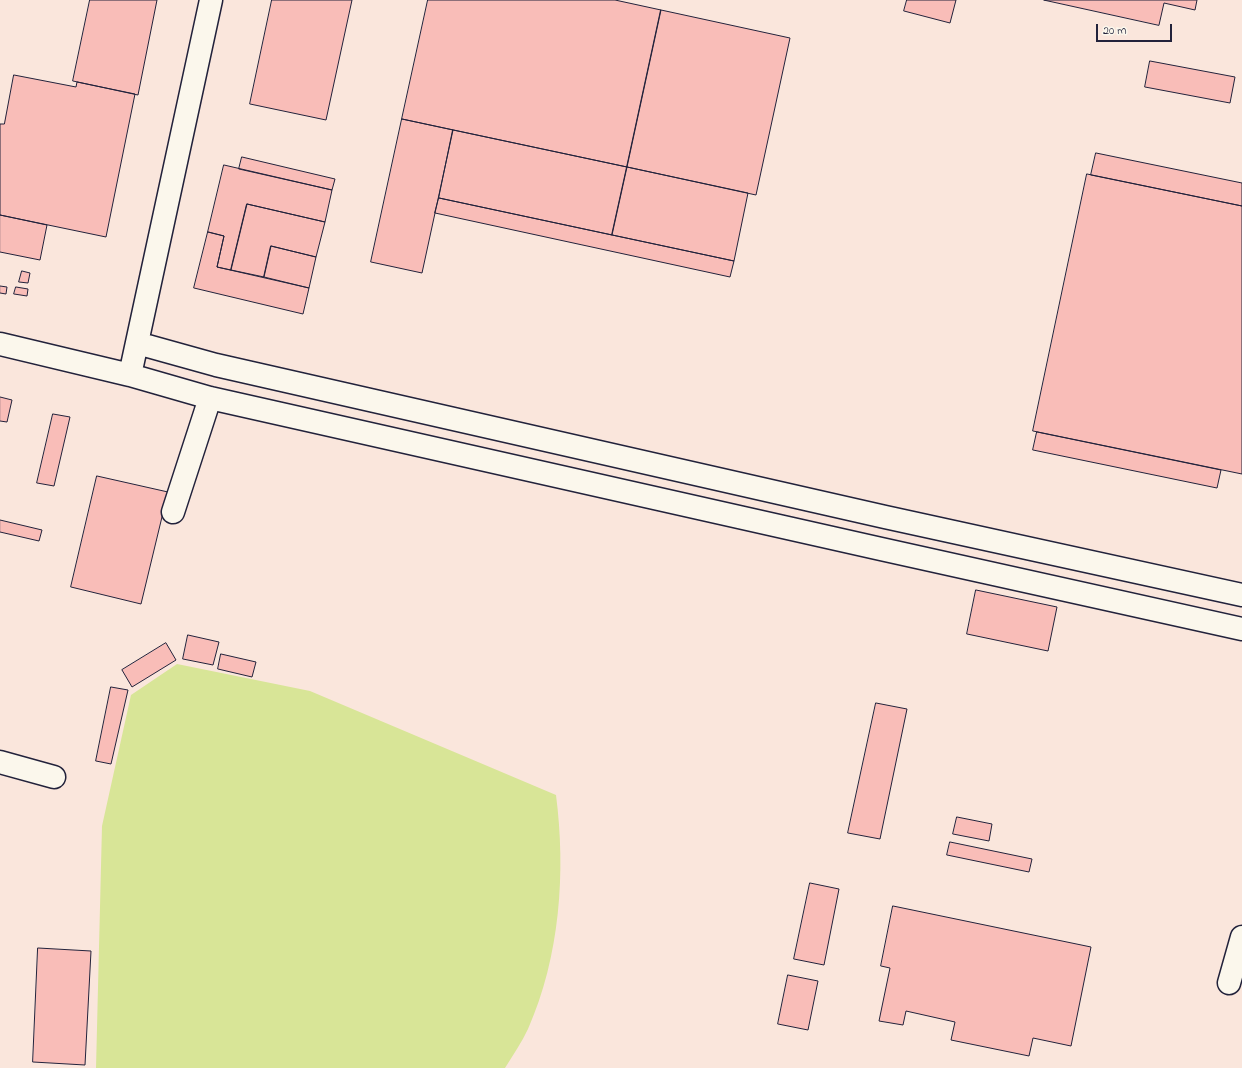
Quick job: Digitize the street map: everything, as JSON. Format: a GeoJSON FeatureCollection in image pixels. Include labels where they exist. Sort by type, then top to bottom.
{"type":"FeatureCollection","features":[{"type":"Feature","properties":{"kind":"street"},"geometry":{"type":"LineString","coordinates":[[130,375],[211,0]]}},
{"type":"Feature","properties":{"kind":"street"},"geometry":{"type":"LineString","coordinates":[[136,343],[224,367],[885,517],[1242,595]]}},
{"type":"Feature","properties":{"kind":"street"},"geometry":{"type":"LineString","coordinates":[[0,344],[130,375],[210,398],[873,548],[1242,629]]}},
{"type":"Feature","properties":{"kind":"street"},"geometry":{"type":"LineString","coordinates":[[173,512],[210,398]]}},
{"type":"Feature","properties":{"kind":"street"},"geometry":{"type":"LineString","coordinates":[[0,762],[54,776]]}},
{"type":"Feature","properties":{"kind":"street"},"geometry":{"type":"LineString","coordinates":[[1229,983],[1242,937]]}},
{"type":"Feature","properties":{"kind":"green space"},"geometry":{"type":"Polygon","coordinates":[[[177,664],[310,691],[556,795],[559,824],[560,884],[554,944],[539,1001],[528,1029],[505,1068],[96,1068],[102,826],[131,695],[177,664]]]}},
{"type":"Feature","properties":{"kind":"building"},"geometry":{"type":"Polygon","coordinates":[[[90,0],[157,0],[138,95],[73,81],[90,0]]]}},
{"type":"Feature","properties":{"kind":"building"},"geometry":{"type":"Polygon","coordinates":[[[272,0],[352,0],[326,120],[250,104],[272,0]]]}},
{"type":"Feature","properties":{"kind":"building"},"geometry":{"type":"Polygon","coordinates":[[[428,0],[615,0],[661,10],[627,167],[402,119],[428,0]]]}},
{"type":"Feature","properties":{"kind":"building"},"geometry":{"type":"Polygon","coordinates":[[[907,0],[956,0],[950,23],[904,11],[907,0]]]}},
{"type":"Feature","properties":{"kind":"building"},"geometry":{"type":"Polygon","coordinates":[[[1044,0],[1197,0],[1195,10],[1164,3],[1159,25],[1044,0]]]}},
{"type":"Feature","properties":{"kind":"building"},"geometry":{"type":"Polygon","coordinates":[[[661,10],[790,38],[756,195],[627,167],[661,10]]]}},
{"type":"Feature","properties":{"kind":"building"},"geometry":{"type":"Polygon","coordinates":[[[1150,61],[1235,77],[1230,103],[1145,87],[1150,61]]]}},
{"type":"Feature","properties":{"kind":"building"},"geometry":{"type":"Polygon","coordinates":[[[14,75],[76,87],[77,82],[135,94],[106,237],[0,215],[0,124],[4,124],[14,75]]]}},
{"type":"Feature","properties":{"kind":"building"},"geometry":{"type":"Polygon","coordinates":[[[402,119],[453,130],[422,273],[371,262],[402,119]]]}},
{"type":"Feature","properties":{"kind":"building"},"geometry":{"type":"Polygon","coordinates":[[[453,130],[627,167],[612,235],[439,198],[453,130]]]}},
{"type":"Feature","properties":{"kind":"building"},"geometry":{"type":"Polygon","coordinates":[[[1096,153],[1242,183],[1242,206],[1091,175],[1096,153]]]}},
{"type":"Feature","properties":{"kind":"building"},"geometry":{"type":"Polygon","coordinates":[[[242,157],[335,179],[332,190],[239,169],[242,157]]]}},
{"type":"Feature","properties":{"kind":"building"},"geometry":{"type":"Polygon","coordinates":[[[224,165],[332,190],[325,222],[247,204],[231,270],[217,267],[224,236],[208,232],[224,165]]]}},
{"type":"Feature","properties":{"kind":"building"},"geometry":{"type":"Polygon","coordinates":[[[627,167],[748,193],[734,261],[612,235],[627,167]]]}},
{"type":"Feature","properties":{"kind":"building"},"geometry":{"type":"Polygon","coordinates":[[[1087,174],[1242,206],[1242,474],[1033,431],[1087,174]]]}},
{"type":"Feature","properties":{"kind":"building"},"geometry":{"type":"Polygon","coordinates":[[[439,198],[734,261],[730,277],[435,213],[439,198]]]}},
{"type":"Feature","properties":{"kind":"building"},"geometry":{"type":"Polygon","coordinates":[[[247,204],[325,222],[316,257],[271,246],[264,277],[231,270],[247,204]]]}},
{"type":"Feature","properties":{"kind":"building"},"geometry":{"type":"Polygon","coordinates":[[[0,215],[47,225],[40,260],[0,252],[0,215]]]}},
{"type":"Feature","properties":{"kind":"building"},"geometry":{"type":"Polygon","coordinates":[[[208,232],[224,236],[217,267],[309,288],[303,314],[194,288],[208,232]]]}},
{"type":"Feature","properties":{"kind":"building"},"geometry":{"type":"Polygon","coordinates":[[[271,246],[316,257],[309,288],[264,277],[271,246]]]}},
{"type":"Feature","properties":{"kind":"building"},"geometry":{"type":"Polygon","coordinates":[[[22,271],[30,273],[28,283],[19,282],[22,271]]]}},
{"type":"Feature","properties":{"kind":"building"},"geometry":{"type":"Polygon","coordinates":[[[0,286],[7,287],[6,294],[0,293],[0,286]]]}},
{"type":"Feature","properties":{"kind":"building"},"geometry":{"type":"Polygon","coordinates":[[[16,287],[28,289],[27,296],[14,294],[16,287]]]}},
{"type":"Feature","properties":{"kind":"building"},"geometry":{"type":"Polygon","coordinates":[[[0,397],[12,400],[7,422],[0,421],[0,397]]]}},
{"type":"Feature","properties":{"kind":"building"},"geometry":{"type":"Polygon","coordinates":[[[53,414],[70,417],[54,486],[37,483],[53,414]]]}},
{"type":"Feature","properties":{"kind":"building"},"geometry":{"type":"Polygon","coordinates":[[[1037,432],[1221,470],[1217,488],[1033,450],[1037,432]]]}},
{"type":"Feature","properties":{"kind":"building"},"geometry":{"type":"Polygon","coordinates":[[[97,476],[168,492],[141,604],[71,587],[97,476]]]}},
{"type":"Feature","properties":{"kind":"building"},"geometry":{"type":"Polygon","coordinates":[[[0,520],[42,530],[39,541],[0,532],[0,520]]]}},
{"type":"Feature","properties":{"kind":"building"},"geometry":{"type":"Polygon","coordinates":[[[976,590],[1057,607],[1048,651],[967,634],[976,590]]]}},
{"type":"Feature","properties":{"kind":"building"},"geometry":{"type":"Polygon","coordinates":[[[188,635],[219,642],[213,665],[183,659],[188,635]]]}},
{"type":"Feature","properties":{"kind":"building"},"geometry":{"type":"Polygon","coordinates":[[[166,643],[176,660],[132,687],[122,670],[166,643]]]}},
{"type":"Feature","properties":{"kind":"building"},"geometry":{"type":"Polygon","coordinates":[[[221,654],[256,662],[252,677],[218,669],[221,654]]]}},
{"type":"Feature","properties":{"kind":"building"},"geometry":{"type":"Polygon","coordinates":[[[111,687],[128,690],[111,764],[96,761],[111,687]]]}},
{"type":"Feature","properties":{"kind":"building"},"geometry":{"type":"Polygon","coordinates":[[[876,703],[907,709],[880,839],[848,833],[876,703]]]}},
{"type":"Feature","properties":{"kind":"building"},"geometry":{"type":"Polygon","coordinates":[[[957,817],[992,824],[989,841],[953,834],[957,817]]]}},
{"type":"Feature","properties":{"kind":"building"},"geometry":{"type":"Polygon","coordinates":[[[950,842],[1032,859],[1029,872],[947,855],[950,842]]]}},
{"type":"Feature","properties":{"kind":"building"},"geometry":{"type":"Polygon","coordinates":[[[810,883],[839,889],[824,965],[794,959],[810,883]]]}},
{"type":"Feature","properties":{"kind":"building"},"geometry":{"type":"Polygon","coordinates":[[[893,906],[1091,947],[1071,1046],[1033,1038],[1029,1056],[951,1040],[955,1022],[906,1011],[903,1025],[879,1021],[890,968],[881,966],[893,906]]]}},
{"type":"Feature","properties":{"kind":"building"},"geometry":{"type":"Polygon","coordinates":[[[38,948],[91,951],[85,1065],[33,1062],[38,948]]]}},
{"type":"Feature","properties":{"kind":"building"},"geometry":{"type":"Polygon","coordinates":[[[788,975],[818,981],[808,1030],[778,1024],[788,975]]]}}]}
